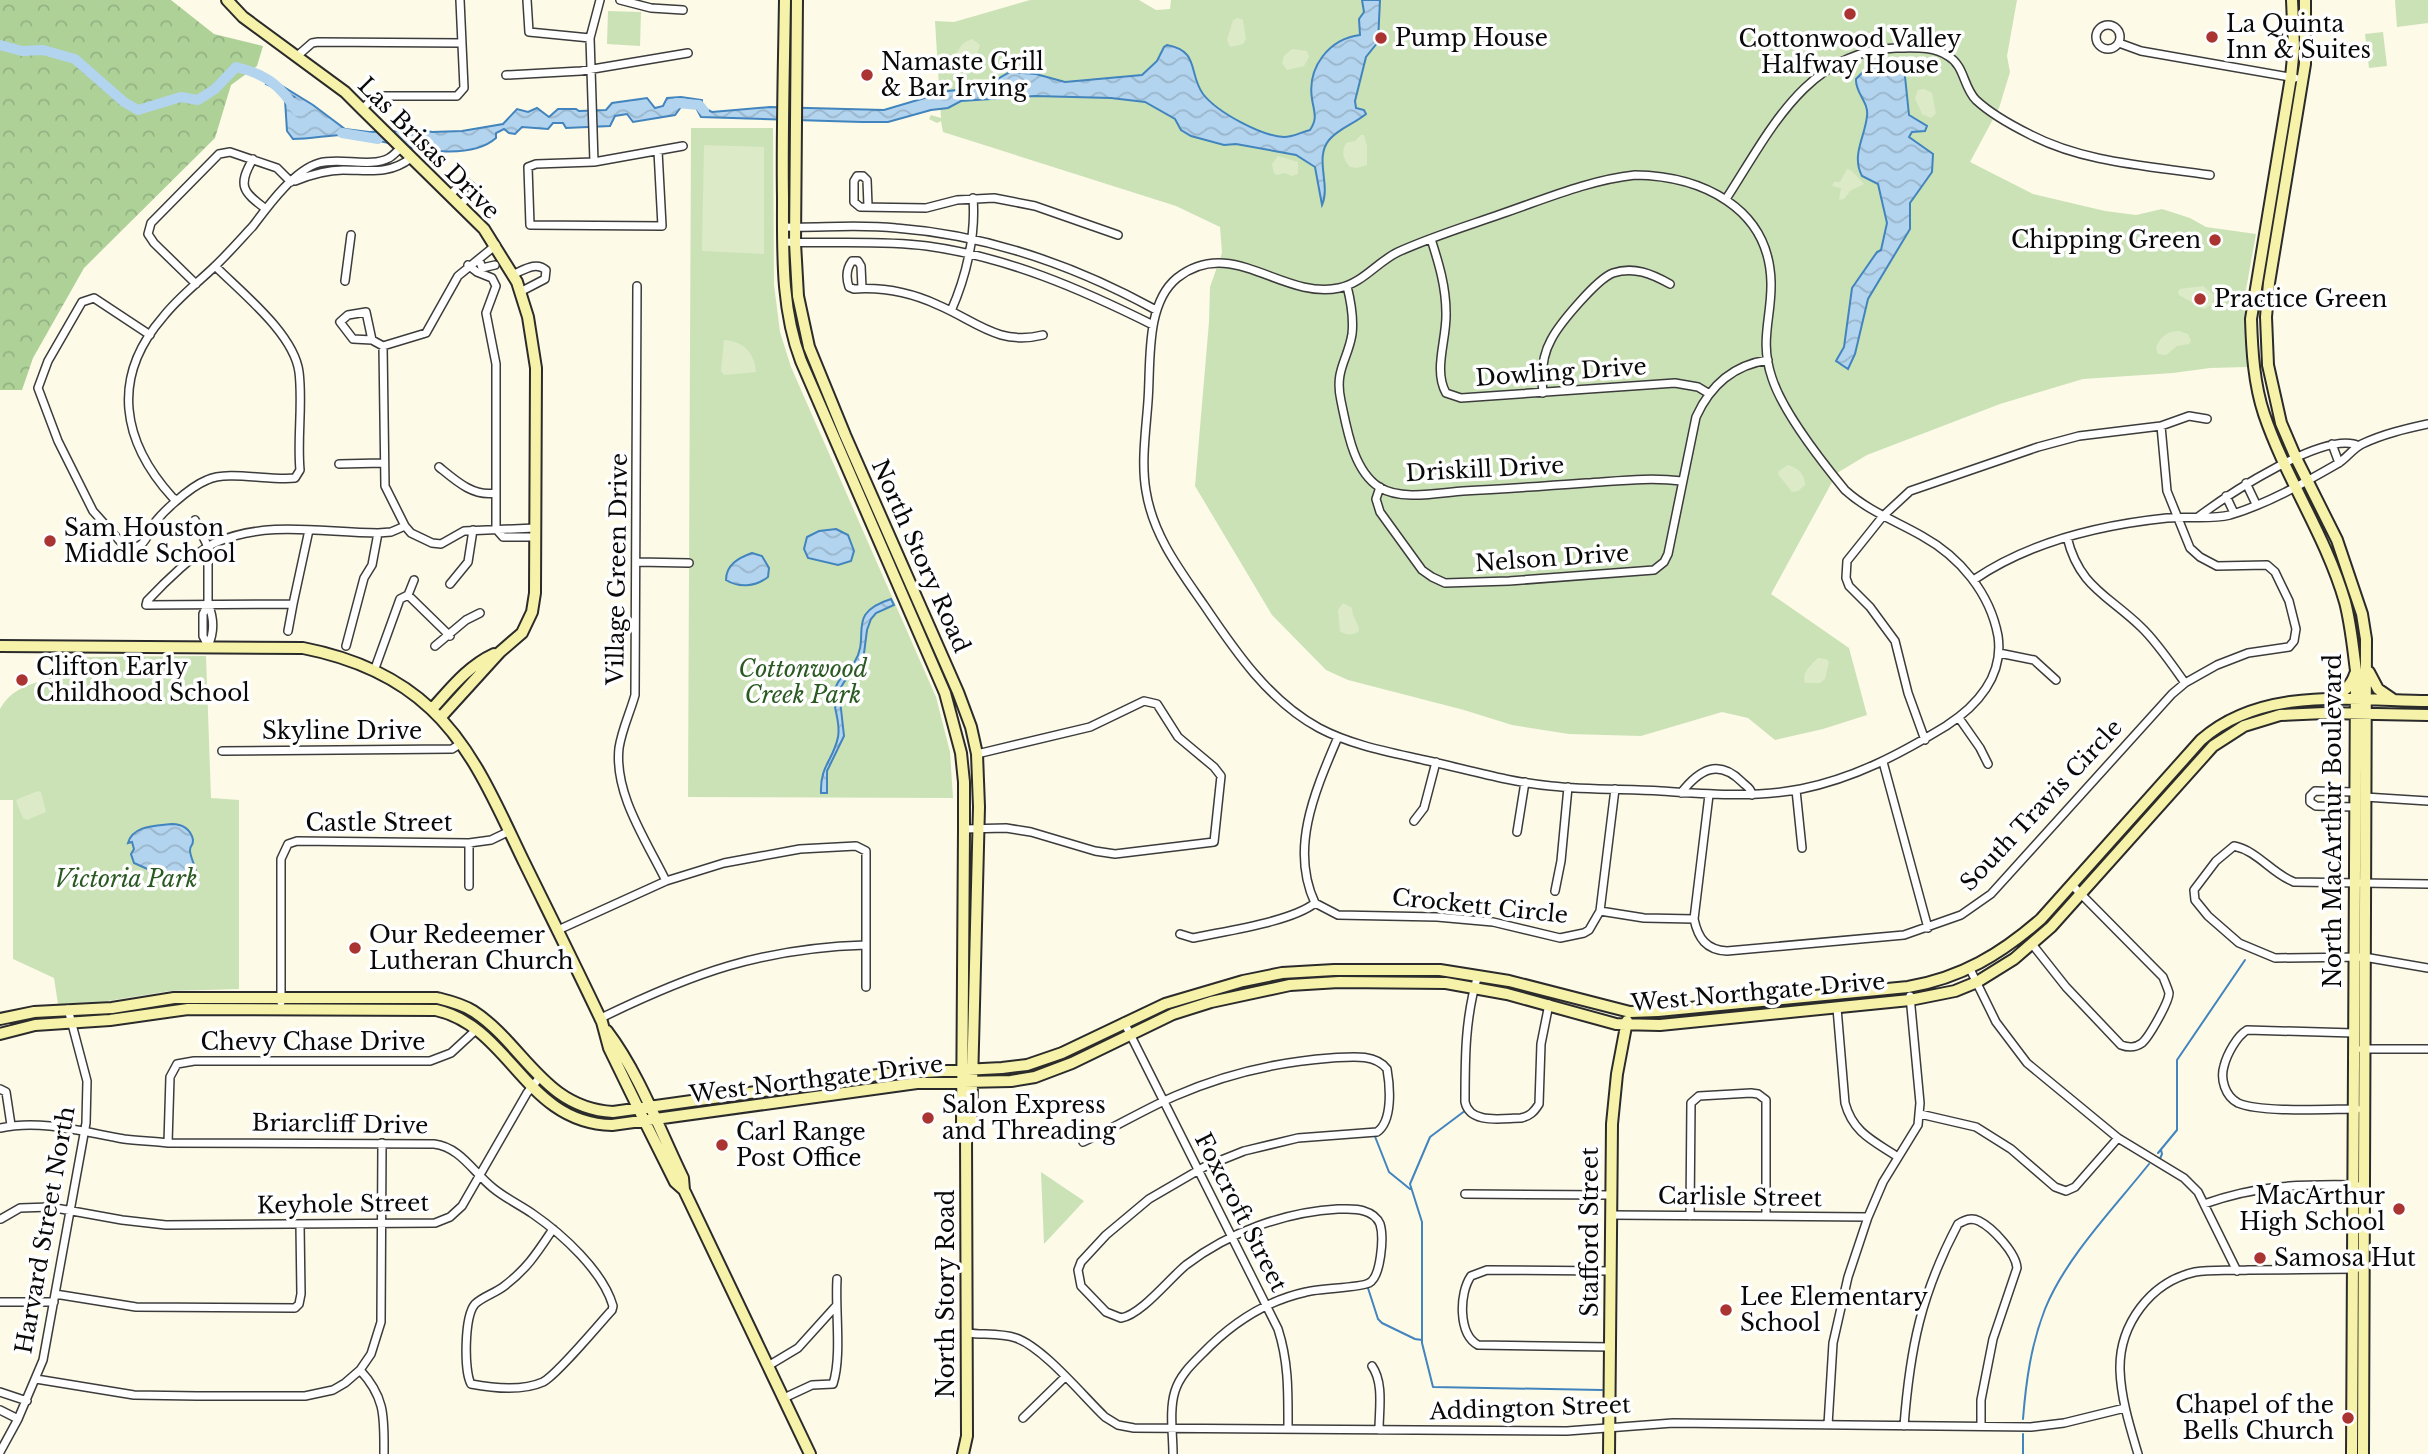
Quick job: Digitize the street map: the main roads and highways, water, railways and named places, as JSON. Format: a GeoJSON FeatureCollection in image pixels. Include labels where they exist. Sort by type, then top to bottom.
{"type":"FeatureCollection","features":[{"type":"Feature","properties":{"kind":"main road","name":"North Story Road"},"geometry":{"type":"LineString","coordinates":[[785,0],[795,102],[789,227],[782,242],[790,276],[814,360],[937,642],[971,727],[977,754],[979,828],[967,1069]]}},
{"type":"Feature","properties":{"kind":"main road","name":"North Story Road"},"geometry":{"type":"LineString","coordinates":[[797,0],[782,100],[789,227],[795,243],[790,276],[790,324],[801,361],[945,693],[955,727],[964,782],[967,1082],[962,1124],[966,1133],[967,1436],[963,1454]]}},
{"type":"Feature","properties":{"kind":"main road","name":"North MacArthur Boulevard"},"geometry":{"type":"LineString","coordinates":[[2292,0],[2294,47],[2291,77],[2251,319],[2254,367],[2264,414],[2333,567],[2350,623],[2361,700],[2358,798],[2358,1373],[2363,1454]]}},
{"type":"Feature","properties":{"kind":"main road","name":"North MacArthur Boulevard"},"geometry":{"type":"LineString","coordinates":[[2305,0],[2307,41],[2303,79],[2269,283],[2266,317],[2268,365],[2281,423],[2345,561],[2362,614],[2367,666],[2361,700]]}},
{"type":"Feature","properties":{"kind":"main road","name":"Las Brisas Drive"},"geometry":{"type":"LineString","coordinates":[[228,1],[243,17],[345,92],[450,195],[496,245],[499,262],[512,275],[520,292],[534,341],[536,368],[535,593],[532,612],[522,633],[436,713]]}},
{"type":"Feature","properties":{"kind":"main road"},"geometry":{"type":"LineString","coordinates":[[2333,567],[2345,561]]}},
{"type":"Feature","properties":{"kind":"main road"},"geometry":{"type":"LineString","coordinates":[[925,648],[937,642]]}},
{"type":"Feature","properties":{"kind":"main road"},"geometry":{"type":"LineString","coordinates":[[0,646],[303,648],[344,659],[374,671],[402,686],[436,713],[480,773],[603,1024],[609,1048],[650,1121],[675,1182],[684,1190],[810,1454]]}},
{"type":"Feature","properties":{"kind":"main road"},"geometry":{"type":"LineString","coordinates":[[2367,666],[2378,689],[2394,700]]}},
{"type":"Feature","properties":{"kind":"main road"},"geometry":{"type":"LineString","coordinates":[[2323,700],[2343,692],[2351,684],[2356,671]]}},
{"type":"Feature","properties":{"kind":"main road","name":"West Northgate Drive"},"geometry":{"type":"LineString","coordinates":[[409,1003],[446,1012],[466,1021],[477,1029],[547,1102],[571,1118],[604,1125],[650,1121],[917,1083],[1011,1081],[1035,1077],[1072,1063],[1173,1014],[1211,1002],[1290,985],[1476,981],[1530,985],[1630,1012],[1908,986],[1942,980],[1970,969],[2024,934],[2182,760],[2214,729],[2234,716],[2270,704],[2323,700],[2428,701]]}},
{"type":"Feature","properties":{"kind":"main road","name":"West Northgate Drive"},"geometry":{"type":"LineString","coordinates":[[0,1019],[34,1012],[112,1008],[174,998],[281,1003],[409,1003],[437,998],[471,1009],[562,1097],[585,1108],[613,1112],[885,1074],[1027,1065],[1062,1053],[1124,1022],[1202,992],[1282,973],[1440,970],[1626,1026],[1660,1025],[1910,1000],[1955,991],[1977,982],[2014,959],[2081,893],[2213,746],[2244,726],[2280,715],[2302,712],[2428,715]]}},
{"type":"Feature","properties":{"kind":"main road","name":"North MacArthur Boulevard"},"geometry":{"type":"LineString","coordinates":[[2359,1049],[2354,1033],[2360,957]]}},
{"type":"Feature","properties":{"kind":"main road","name":"West Northgate Drive"},"geometry":{"type":"LineString","coordinates":[[0,1034],[35,1025],[71,1021],[110,1020],[188,1009],[281,1003]]}},
{"type":"Feature","properties":{"kind":"main road","name":"Stafford Street"},"geometry":{"type":"LineString","coordinates":[[1609,1454],[1614,1100],[1630,1012]]}},
{"type":"Feature","properties":{"kind":"main road"},"geometry":{"type":"LineString","coordinates":[[808,1085],[809,1098]]}},
{"type":"Feature","properties":{"kind":"main road","name":"North MacArthur Boulevard"},"geometry":{"type":"LineString","coordinates":[[2352,1454],[2358,1373]]}},
{"type":"Feature","properties":{"kind":"water"},"geometry":{"type":"Polygon","coordinates":[[[1362,0],[1380,0],[1378,42],[1366,57],[1355,101],[1356,108],[1364,110],[1366,114],[1337,132],[1325,147],[1325,189],[1322,205],[1315,167],[1296,155],[1236,144],[1224,145],[1191,136],[1181,130],[1175,119],[1145,102],[1111,98],[1035,96],[961,101],[948,108],[888,122],[701,117],[692,100],[684,103],[675,115],[633,122],[627,114],[615,116],[610,126],[566,128],[563,123],[553,123],[548,129],[522,127],[515,134],[504,129],[485,145],[471,150],[439,151],[407,147],[358,135],[293,139],[287,131],[285,100],[294,97],[266,84],[269,78],[345,129],[369,132],[397,131],[409,127],[432,132],[462,131],[503,124],[517,109],[528,112],[537,108],[549,117],[558,109],[606,110],[612,103],[647,98],[655,108],[663,106],[667,98],[702,100],[702,107],[712,112],[770,107],[884,110],[948,91],[973,88],[1010,72],[1036,74],[1065,82],[1142,75],[1157,61],[1167,45],[1184,52],[1189,58],[1198,86],[1218,108],[1252,128],[1274,136],[1288,137],[1310,130],[1315,115],[1311,87],[1317,66],[1322,57],[1339,42],[1360,35],[1359,19],[1364,12],[1362,0]]]}},
{"type":"Feature","properties":{"kind":"water"},"geometry":{"type":"Polygon","coordinates":[[[1897,62],[1904,67],[1909,115],[1927,126],[1925,131],[1912,132],[1909,137],[1933,154],[1932,172],[1910,203],[1910,229],[1868,299],[1855,354],[1848,369],[1836,361],[1844,347],[1852,288],[1881,250],[1887,223],[1878,184],[1862,176],[1859,168],[1858,153],[1867,111],[1856,79],[1870,65],[1897,62]]]}},
{"type":"Feature","properties":{"kind":"water"},"geometry":{"type":"Polygon","coordinates":[[[836,529],[848,535],[854,551],[851,561],[838,565],[808,558],[804,549],[807,537],[819,531],[836,529]]]}},
{"type":"Feature","properties":{"kind":"water"},"geometry":{"type":"Polygon","coordinates":[[[752,553],[762,556],[769,568],[768,577],[747,585],[726,580],[728,570],[734,563],[752,553]]]}},
{"type":"Feature","properties":{"kind":"water"},"geometry":{"type":"Polygon","coordinates":[[[891,599],[894,605],[876,613],[871,619],[863,661],[839,691],[844,736],[827,771],[827,793],[821,793],[825,769],[838,737],[835,689],[859,653],[863,618],[868,611],[891,599]]]}},
{"type":"Feature","properties":{"kind":"water"},"geometry":{"type":"Polygon","coordinates":[[[172,824],[186,828],[192,836],[190,851],[197,879],[175,884],[165,882],[163,876],[134,863],[131,854],[134,849],[132,842],[128,843],[131,837],[146,828],[172,824]]]}},
{"type":"Feature","properties":{"kind":"waterway"},"geometry":{"type":"LineString","coordinates":[[0,45],[22,51],[43,50],[75,59],[124,102],[138,110],[181,97],[198,100],[215,89],[236,67],[256,73],[271,82],[285,94],[297,111]]}},
{"type":"Feature","properties":{"kind":"waterway"},"geometry":{"type":"LineString","coordinates":[[671,105],[699,105],[704,111]]}},
{"type":"Feature","properties":{"kind":"waterway"},"geometry":{"type":"LineString","coordinates":[[342,133],[378,139]]}},
{"type":"Feature","properties":{"kind":"waterway"},"geometry":{"type":"LineString","coordinates":[[2158,1153],[2177,1130],[2177,1060],[2245,960]]}},
{"type":"Feature","properties":{"kind":"waterway"},"geometry":{"type":"LineString","coordinates":[[1466,1110],[1430,1137],[1410,1184],[1422,1222],[1422,1343],[1433,1387],[1602,1390]]}},
{"type":"Feature","properties":{"kind":"waterway"},"geometry":{"type":"LineString","coordinates":[[1374,1134],[1389,1172],[1410,1189]]}},
{"type":"Feature","properties":{"kind":"waterway"},"geometry":{"type":"LineString","coordinates":[[2159,1161],[2161,1150]]}},
{"type":"Feature","properties":{"kind":"waterway"},"geometry":{"type":"LineString","coordinates":[[2023,1419],[2033,1350],[2040,1323],[2054,1290],[2078,1252],[2149,1164]]}},
{"type":"Feature","properties":{"kind":"waterway"},"geometry":{"type":"LineString","coordinates":[[1367,1285],[1378,1319],[1415,1339],[1422,1340]]}},
{"type":"Feature","properties":{"kind":"waterway"},"geometry":{"type":"LineString","coordinates":[[2023,1434],[2023,1454]]}},
{"type":"Feature","properties":{"kind":"place","name":"Cottonwood Valley Halfway House"},"geometry":{"type":"Point","coordinates":[1850,14]}},
{"type":"Feature","properties":{"kind":"place","name":"La Quinta Inn & Suites"},"geometry":{"type":"Point","coordinates":[2212,37]}},
{"type":"Feature","properties":{"kind":"place","name":"Pump House"},"geometry":{"type":"Point","coordinates":[1381,38]}},
{"type":"Feature","properties":{"kind":"place","name":"Namaste Grill & Bar Irving"},"geometry":{"type":"Point","coordinates":[867,75]}},
{"type":"Feature","properties":{"kind":"place","name":"Chipping Green"},"geometry":{"type":"Point","coordinates":[2215,240]}},
{"type":"Feature","properties":{"kind":"place","name":"Practice Green"},"geometry":{"type":"Point","coordinates":[2200,299]}},
{"type":"Feature","properties":{"kind":"place","name":"Sam Houston Middle School"},"geometry":{"type":"Point","coordinates":[50,541]}},
{"type":"Feature","properties":{"kind":"place","name":"Clifton Early Childhood School"},"geometry":{"type":"Point","coordinates":[22,680]}},
{"type":"Feature","properties":{"kind":"place","name":"Our Redeemer Lutheran Church"},"geometry":{"type":"Point","coordinates":[355,948]}},
{"type":"Feature","properties":{"kind":"place","name":"Salon Express and Threading"},"geometry":{"type":"Point","coordinates":[928,1118]}},
{"type":"Feature","properties":{"kind":"place","name":"Carl Range Post Office"},"geometry":{"type":"Point","coordinates":[722,1145]}},
{"type":"Feature","properties":{"kind":"place","name":"MacArthur High School"},"geometry":{"type":"Point","coordinates":[2399,1209]}},
{"type":"Feature","properties":{"kind":"place","name":"Samosa Hut"},"geometry":{"type":"Point","coordinates":[2260,1258]}},
{"type":"Feature","properties":{"kind":"place","name":"Lee Elementary School"},"geometry":{"type":"Point","coordinates":[1726,1310]}},
{"type":"Feature","properties":{"kind":"place","name":"Chapel of the Bells Church"},"geometry":{"type":"Point","coordinates":[2348,1418]}},
{"type":"Feature","properties":{"kind":"park label","name":"Cottonwood Creek Park"},"geometry":{"type":"Point","coordinates":[803,682]}},
{"type":"Feature","properties":{"kind":"park label","name":"Victoria Park"},"geometry":{"type":"Point","coordinates":[126,879]}}]}
